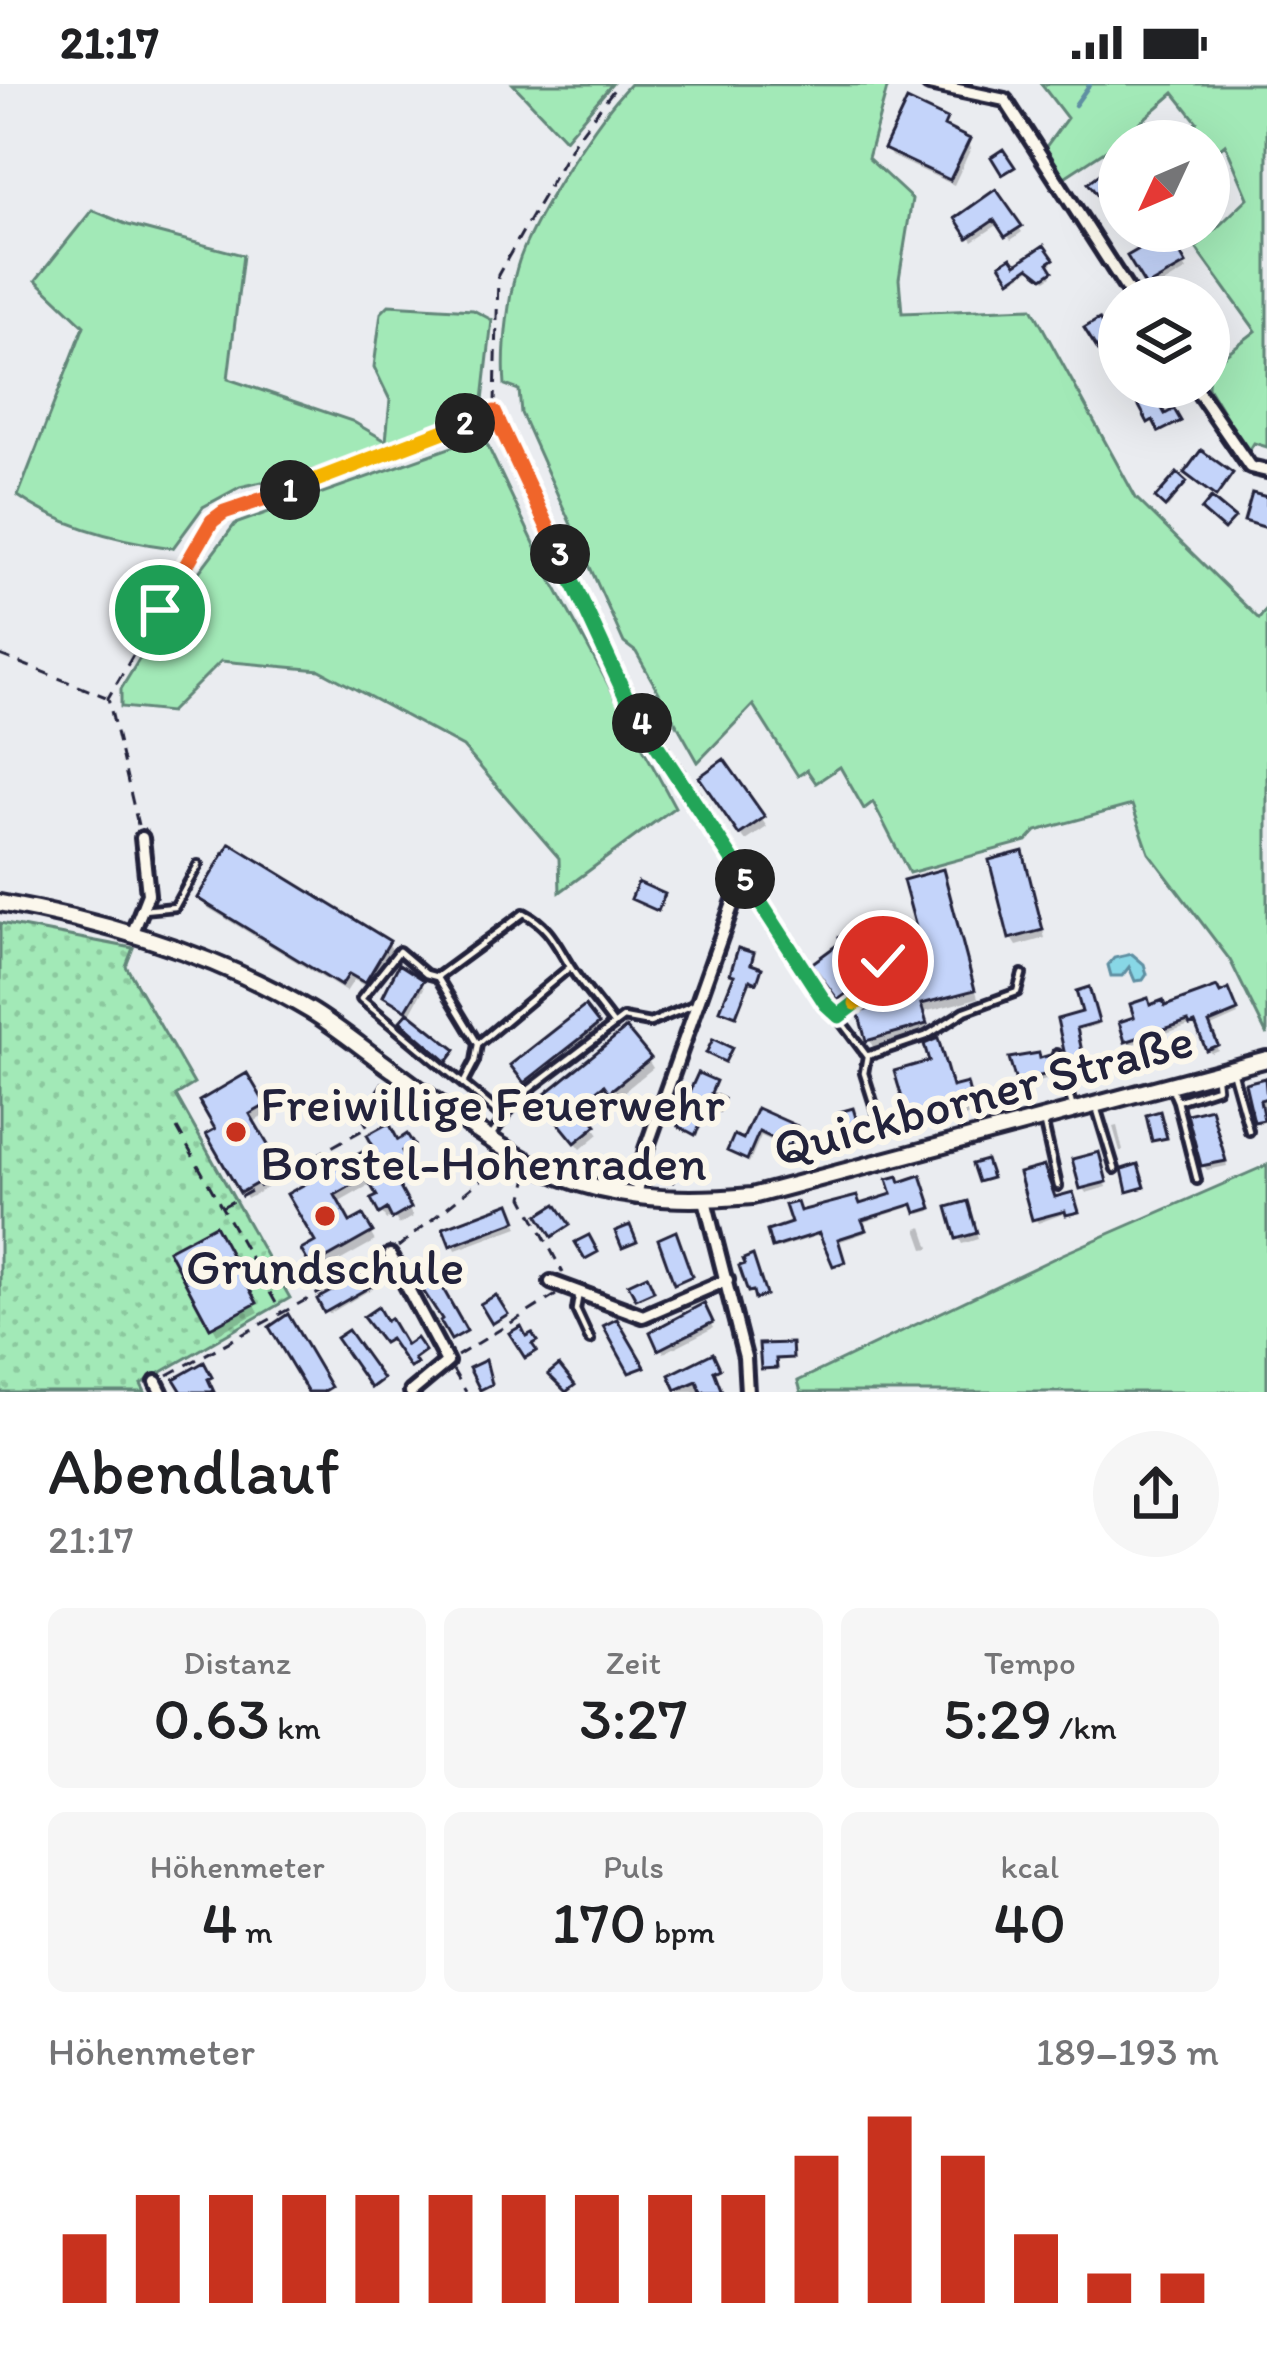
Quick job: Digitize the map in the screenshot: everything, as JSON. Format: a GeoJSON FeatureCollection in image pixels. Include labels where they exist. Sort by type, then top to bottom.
{"type":"FeatureCollection","features":[{"type":"Feature","properties":{"kind":"main road","name":"Quickborner Straße"},"geometry":{"type":"LineString","coordinates":[[0,903],[132,934],[232,971],[313,1012],[509,1154],[584,1187],[636,1197],[752,1196],[1267,1059]]}},
{"type":"Feature","properties":{"kind":"street"},"geometry":{"type":"LineString","coordinates":[[929,84],[1004,100],[1118,276]]}},
{"type":"Feature","properties":{"kind":"street"},"geometry":{"type":"LineString","coordinates":[[1004,100],[1011,84]]}},
{"type":"Feature","properties":{"kind":"street"},"geometry":{"type":"LineString","coordinates":[[1209,408],[1250,467],[1267,472]]}},
{"type":"Feature","properties":{"kind":"street"},"geometry":{"type":"LineString","coordinates":[[494,412],[627,699],[742,875],[646,1149],[636,1197]]}},
{"type":"Feature","properties":{"kind":"street"},"geometry":{"type":"LineString","coordinates":[[132,934],[148,894],[142,838]]}},
{"type":"Feature","properties":{"kind":"street"},"geometry":{"type":"LineString","coordinates":[[699,1200],[727,1280],[745,1357],[747,1392]]}},
{"type":"Feature","properties":{"kind":"street"},"geometry":{"type":"LineString","coordinates":[[390,1255],[447,1362],[411,1392]]}},
{"type":"Feature","properties":{"kind":"street"},"geometry":{"type":"LineString","coordinates":[[551,1282],[643,1316],[727,1280]]}},
{"type":"Feature","properties":{"kind":"lane"},"geometry":{"type":"LineString","coordinates":[[143,910],[175,907],[198,865]]}},
{"type":"Feature","properties":{"kind":"lane"},"geometry":{"type":"LineString","coordinates":[[742,875],[794,958],[867,1056],[864,1073],[879,1121]]}},
{"type":"Feature","properties":{"kind":"lane"},"geometry":{"type":"LineString","coordinates":[[437,977],[524,913],[550,933],[614,1024]]}},
{"type":"Feature","properties":{"kind":"lane"},"geometry":{"type":"LineString","coordinates":[[478,1044],[437,977],[426,974],[399,951],[362,999],[503,1117]]}},
{"type":"Feature","properties":{"kind":"lane"},"geometry":{"type":"LineString","coordinates":[[839,1016],[877,987],[883,961]]}},
{"type":"Feature","properties":{"kind":"lane"},"geometry":{"type":"LineString","coordinates":[[463,1084],[478,1044],[570,967]]}},
{"type":"Feature","properties":{"kind":"lane"},"geometry":{"type":"LineString","coordinates":[[867,1056],[926,1036],[965,1011],[1017,992],[1022,974]]}},
{"type":"Feature","properties":{"kind":"lane"},"geometry":{"type":"LineString","coordinates":[[488,1141],[520,1097],[623,1018],[650,1023],[698,1003]]}},
{"type":"Feature","properties":{"kind":"lane"},"geometry":{"type":"LineString","coordinates":[[1057,1054],[1074,1110]]}},
{"type":"Feature","properties":{"kind":"lane"},"geometry":{"type":"LineString","coordinates":[[1177,1101],[1217,1088],[1224,1070]]}},
{"type":"Feature","properties":{"kind":"lane"},"geometry":{"type":"LineString","coordinates":[[1224,1070],[1250,1131]]}},
{"type":"Feature","properties":{"kind":"lane"},"geometry":{"type":"LineString","coordinates":[[1171,1084],[1197,1180]]}},
{"type":"Feature","properties":{"kind":"lane"},"geometry":{"type":"LineString","coordinates":[[1096,1104],[1115,1169]]}},
{"type":"Feature","properties":{"kind":"lane"},"geometry":{"type":"LineString","coordinates":[[1042,1119],[1058,1186]]}},
{"type":"Feature","properties":{"kind":"lane"},"geometry":{"type":"LineString","coordinates":[[575,1290],[576,1310],[590,1340]]}},
{"type":"Feature","properties":{"kind":"path"},"geometry":{"type":"LineString","coordinates":[[142,838],[108,698],[212,521],[224,512],[324,479],[363,459],[494,412],[498,275],[574,142],[618,84]]}},
{"type":"Feature","properties":{"kind":"path"},"geometry":{"type":"LineString","coordinates":[[0,655],[108,698]]}},
{"type":"Feature","properties":{"kind":"path"},"geometry":{"type":"LineString","coordinates":[[222,1207],[368,1127],[360,1114],[392,1070]]}},
{"type":"Feature","properties":{"kind":"path"},"geometry":{"type":"LineString","coordinates":[[177,1128],[282,1313]]}},
{"type":"Feature","properties":{"kind":"path"},"geometry":{"type":"LineString","coordinates":[[646,1149],[664,1174],[699,1200]]}},
{"type":"Feature","properties":{"kind":"path"},"geometry":{"type":"LineString","coordinates":[[159,1387],[390,1255],[466,1189],[497,1169],[509,1154]]}},
{"type":"Feature","properties":{"kind":"path"},"geometry":{"type":"LineString","coordinates":[[466,1392],[447,1362],[542,1301],[575,1290],[523,1197],[531,1166]]}},
{"type":"Feature","properties":{"kind":"green space"},"geometry":{"type":"Polygon","coordinates":[[[513,84],[612,84],[565,139],[513,84]]]}},
{"type":"Feature","properties":{"kind":"green space"},"geometry":{"type":"Polygon","coordinates":[[[630,84],[888,85],[868,158],[912,199],[899,279],[902,313],[1032,308],[1136,498],[1259,619],[1267,608],[1267,1035],[1230,960],[1149,853],[1132,805],[1036,831],[1027,841],[909,873],[873,802],[864,809],[840,767],[816,783],[807,770],[798,776],[753,705],[698,762],[636,652],[624,643],[521,413],[519,390],[505,385],[508,315],[524,248],[572,162],[630,84]]]}},
{"type":"Feature","properties":{"kind":"green space"},"geometry":{"type":"Polygon","coordinates":[[[1041,84],[1267,84],[1267,447],[1254,443],[1248,453],[1221,408],[1230,408],[1230,351],[1256,331],[1230,295],[1230,276],[1216,276],[1199,252],[1230,252],[1230,215],[1248,198],[1230,156],[1230,120],[1195,120],[1174,93],[1143,120],[1098,120],[1098,155],[1060,180],[1042,152],[1067,118],[1041,84]]]}},
{"type":"Feature","properties":{"kind":"green space"},"geometry":{"type":"Polygon","coordinates":[[[92,210],[128,225],[243,255],[228,379],[352,421],[386,441],[390,400],[374,367],[381,313],[389,305],[473,310],[492,320],[482,409],[319,469],[240,487],[203,507],[173,548],[112,537],[35,507],[18,496],[84,326],[36,280],[92,210]]]}},
{"type":"Feature","properties":{"kind":"green space"},"geometry":{"type":"Polygon","coordinates":[[[483,436],[551,579],[675,807],[560,892],[559,858],[463,747],[320,670],[221,661],[170,712],[121,707],[121,689],[165,617],[235,524],[483,436]]]}},
{"type":"Feature","properties":{"kind":"green space"},"geometry":{"type":"Polygon","coordinates":[[[0,923],[133,948],[126,966],[194,1084],[176,1095],[290,1298],[141,1384],[145,1392],[0,1392],[0,923]]]}},
{"type":"Feature","properties":{"kind":"green space"},"geometry":{"type":"Polygon","coordinates":[[[1267,1165],[1267,1392],[801,1392],[798,1381],[1063,1254],[1267,1165]]]}},
{"type":"Feature","properties":{"kind":"water"},"geometry":{"type":"Polygon","coordinates":[[[1132,954],[1144,964],[1147,974],[1143,980],[1135,981],[1129,967],[1122,976],[1111,976],[1108,965],[1114,958],[1132,954]]]}},
{"type":"Feature","properties":{"kind":"building"},"geometry":{"type":"Polygon","coordinates":[[[907,100],[947,119],[944,126],[970,139],[950,180],[884,149],[907,100]]]}},
{"type":"Feature","properties":{"kind":"building"},"geometry":{"type":"Polygon","coordinates":[[[1003,149],[1015,167],[1002,175],[991,157],[1003,149]]]}},
{"type":"Feature","properties":{"kind":"building"},"geometry":{"type":"Polygon","coordinates":[[[1098,175],[1098,196],[1088,183],[1098,175]]]}},
{"type":"Feature","properties":{"kind":"building"},"geometry":{"type":"Polygon","coordinates":[[[996,189],[1022,226],[1005,237],[994,220],[968,238],[955,218],[996,189]]]}},
{"type":"Feature","properties":{"kind":"building"},"geometry":{"type":"Polygon","coordinates":[[[1044,245],[1054,259],[1048,263],[1053,271],[1043,278],[1029,267],[1010,280],[1000,264],[1011,257],[1016,264],[1044,245]]]}},
{"type":"Feature","properties":{"kind":"building"},"geometry":{"type":"Polygon","coordinates":[[[1179,252],[1186,264],[1165,276],[1139,276],[1127,256],[1179,252]]]}},
{"type":"Feature","properties":{"kind":"building"},"geometry":{"type":"Polygon","coordinates":[[[1098,320],[1098,350],[1084,328],[1098,320]]]}},
{"type":"Feature","properties":{"kind":"building"},"geometry":{"type":"Polygon","coordinates":[[[1140,408],[1162,408],[1165,414],[1174,409],[1181,421],[1159,432],[1153,420],[1148,423],[1140,408]]]}},
{"type":"Feature","properties":{"kind":"building"},"geometry":{"type":"Polygon","coordinates":[[[1201,450],[1233,473],[1216,497],[1184,473],[1201,450]]]}},
{"type":"Feature","properties":{"kind":"building"},"geometry":{"type":"Polygon","coordinates":[[[1177,473],[1187,482],[1165,507],[1155,498],[1177,473]]]}},
{"type":"Feature","properties":{"kind":"building"},"geometry":{"type":"Polygon","coordinates":[[[1252,493],[1267,497],[1267,528],[1244,521],[1252,493]]]}},
{"type":"Feature","properties":{"kind":"building"},"geometry":{"type":"Polygon","coordinates":[[[1211,498],[1235,518],[1224,530],[1201,510],[1211,498]]]}},
{"type":"Feature","properties":{"kind":"building"},"geometry":{"type":"Polygon","coordinates":[[[724,759],[765,817],[739,835],[699,777],[724,759]]]}},
{"type":"Feature","properties":{"kind":"building"},"geometry":{"type":"Polygon","coordinates":[[[230,843],[390,941],[365,983],[349,974],[341,986],[197,898],[230,843]]]}},
{"type":"Feature","properties":{"kind":"building"},"geometry":{"type":"Polygon","coordinates":[[[1023,851],[1043,930],[1009,939],[989,860],[1023,851]]]}},
{"type":"Feature","properties":{"kind":"building"},"geometry":{"type":"Polygon","coordinates":[[[943,869],[975,990],[921,1004],[927,1024],[866,1041],[858,1012],[915,997],[900,940],[918,935],[903,880],[943,869]]]}},
{"type":"Feature","properties":{"kind":"building"},"geometry":{"type":"Polygon","coordinates":[[[638,882],[665,894],[658,911],[631,899],[638,882]]]}},
{"type":"Feature","properties":{"kind":"building"},"geometry":{"type":"Polygon","coordinates":[[[891,918],[898,937],[840,957],[860,984],[838,1000],[811,964],[841,942],[839,937],[891,918]]]}},
{"type":"Feature","properties":{"kind":"building"},"geometry":{"type":"Polygon","coordinates":[[[738,948],[754,953],[751,964],[762,968],[757,983],[750,980],[736,1016],[720,1010],[734,975],[730,974],[738,948]]]}},
{"type":"Feature","properties":{"kind":"building"},"geometry":{"type":"Polygon","coordinates":[[[399,964],[424,980],[406,1010],[383,996],[399,964]]]}},
{"type":"Feature","properties":{"kind":"building"},"geometry":{"type":"Polygon","coordinates":[[[1089,987],[1099,1022],[1077,1028],[1084,1061],[1067,1065],[1057,1019],[1082,1012],[1076,991],[1089,987]]]}},
{"type":"Feature","properties":{"kind":"building"},"geometry":{"type":"Polygon","coordinates":[[[1217,987],[1220,993],[1229,989],[1238,1011],[1209,1023],[1218,1045],[1206,1050],[1195,1023],[1188,1021],[1125,1042],[1119,1022],[1134,1017],[1130,1004],[1148,998],[1150,1005],[1163,1000],[1165,1006],[1217,987]]]}},
{"type":"Feature","properties":{"kind":"building"},"geometry":{"type":"Polygon","coordinates":[[[585,1006],[599,1024],[524,1083],[510,1065],[585,1006]]]}},
{"type":"Feature","properties":{"kind":"building"},"geometry":{"type":"Polygon","coordinates":[[[408,1012],[456,1050],[447,1062],[400,1021],[408,1012]]]}},
{"type":"Feature","properties":{"kind":"building"},"geometry":{"type":"Polygon","coordinates":[[[626,1028],[651,1058],[609,1092],[604,1085],[580,1104],[597,1125],[575,1143],[539,1099],[626,1028]]]}},
{"type":"Feature","properties":{"kind":"building"},"geometry":{"type":"Polygon","coordinates":[[[938,1038],[952,1087],[967,1083],[973,1107],[910,1125],[894,1071],[929,1061],[924,1044],[938,1038]]]}},
{"type":"Feature","properties":{"kind":"building"},"geometry":{"type":"Polygon","coordinates":[[[713,1039],[732,1048],[725,1062],[706,1053],[713,1039]]]}},
{"type":"Feature","properties":{"kind":"building"},"geometry":{"type":"Polygon","coordinates":[[[1039,1053],[1040,1058],[1050,1055],[1052,1073],[1016,1082],[1009,1058],[1039,1053]]]}},
{"type":"Feature","properties":{"kind":"building","name":"Freiwillige Feuerwehr Borstel-Hohenraden"},"geometry":{"type":"Polygon","coordinates":[[[247,1073],[266,1105],[250,1114],[282,1169],[240,1193],[206,1134],[215,1129],[199,1101],[247,1073]]]}},
{"type":"Feature","properties":{"kind":"building"},"geometry":{"type":"Polygon","coordinates":[[[698,1073],[716,1081],[711,1093],[724,1099],[719,1111],[710,1107],[695,1135],[678,1126],[693,1099],[687,1097],[698,1073]]]}},
{"type":"Feature","properties":{"kind":"building"},"geometry":{"type":"Polygon","coordinates":[[[1265,1078],[1267,1098],[1260,1100],[1264,1120],[1254,1122],[1245,1083],[1265,1078]]]}},
{"type":"Feature","properties":{"kind":"building"},"geometry":{"type":"Polygon","coordinates":[[[757,1108],[797,1126],[789,1146],[759,1132],[747,1160],[727,1151],[734,1135],[743,1139],[757,1108]]]}},
{"type":"Feature","properties":{"kind":"building"},"geometry":{"type":"Polygon","coordinates":[[[853,1108],[862,1137],[847,1142],[839,1112],[853,1108]]]}},
{"type":"Feature","properties":{"kind":"building"},"geometry":{"type":"Polygon","coordinates":[[[1211,1108],[1226,1161],[1201,1166],[1187,1114],[1211,1108]]]}},
{"type":"Feature","properties":{"kind":"building"},"geometry":{"type":"Polygon","coordinates":[[[1160,1111],[1167,1138],[1152,1141],[1146,1115],[1160,1111]]]}},
{"type":"Feature","properties":{"kind":"building"},"geometry":{"type":"Polygon","coordinates":[[[389,1123],[398,1140],[407,1134],[414,1145],[402,1151],[408,1162],[391,1171],[411,1208],[392,1219],[387,1209],[379,1214],[371,1199],[377,1196],[366,1177],[335,1195],[350,1222],[363,1215],[373,1232],[311,1267],[301,1250],[315,1242],[287,1194],[373,1146],[367,1135],[389,1123]]]}},
{"type":"Feature","properties":{"kind":"building"},"geometry":{"type":"Polygon","coordinates":[[[1099,1152],[1107,1182],[1080,1189],[1072,1159],[1099,1152]]]}},
{"type":"Feature","properties":{"kind":"building"},"geometry":{"type":"Polygon","coordinates":[[[986,1160],[992,1178],[978,1182],[972,1164],[986,1160]]]}},
{"type":"Feature","properties":{"kind":"building"},"geometry":{"type":"Polygon","coordinates":[[[1138,1164],[1145,1187],[1127,1192],[1122,1169],[1138,1164]]]}},
{"type":"Feature","properties":{"kind":"building"},"geometry":{"type":"Polygon","coordinates":[[[1044,1166],[1055,1197],[1073,1192],[1079,1212],[1032,1220],[1019,1173],[1044,1166]]]}},
{"type":"Feature","properties":{"kind":"building"},"geometry":{"type":"Polygon","coordinates":[[[921,1175],[932,1208],[916,1213],[913,1204],[862,1220],[866,1230],[838,1239],[845,1262],[833,1266],[819,1233],[772,1248],[767,1231],[791,1223],[785,1205],[797,1202],[800,1211],[857,1196],[860,1204],[892,1194],[887,1179],[898,1176],[900,1182],[921,1175]]]}},
{"type":"Feature","properties":{"kind":"building"},"geometry":{"type":"Polygon","coordinates":[[[968,1201],[977,1233],[956,1239],[947,1207],[968,1201]]]}},
{"type":"Feature","properties":{"kind":"building"},"geometry":{"type":"Polygon","coordinates":[[[510,1203],[517,1221],[450,1246],[443,1228],[510,1203]]]}},
{"type":"Feature","properties":{"kind":"building"},"geometry":{"type":"Polygon","coordinates":[[[556,1204],[570,1225],[552,1237],[538,1215],[556,1204]]]}},
{"type":"Feature","properties":{"kind":"building"},"geometry":{"type":"Polygon","coordinates":[[[215,1225],[257,1303],[210,1328],[168,1250],[215,1225]]]}},
{"type":"Feature","properties":{"kind":"building"},"geometry":{"type":"Polygon","coordinates":[[[630,1225],[637,1242],[622,1248],[615,1231],[630,1225]]]}},
{"type":"Feature","properties":{"kind":"building"},"geometry":{"type":"Polygon","coordinates":[[[676,1231],[692,1276],[674,1284],[658,1239],[676,1231]]]}},
{"type":"Feature","properties":{"kind":"building"},"geometry":{"type":"Polygon","coordinates":[[[589,1235],[598,1252],[585,1259],[575,1242],[589,1235]]]}},
{"type":"Feature","properties":{"kind":"building"},"geometry":{"type":"Polygon","coordinates":[[[753,1255],[766,1295],[755,1299],[739,1266],[753,1255]]]}},
{"type":"Feature","properties":{"kind":"building"},"geometry":{"type":"Polygon","coordinates":[[[429,1264],[467,1331],[451,1340],[412,1274],[429,1264]]]}},
{"type":"Feature","properties":{"kind":"building"},"geometry":{"type":"Polygon","coordinates":[[[367,1271],[375,1284],[324,1313],[317,1299],[367,1271]]]}},
{"type":"Feature","properties":{"kind":"building"},"geometry":{"type":"Polygon","coordinates":[[[647,1275],[654,1291],[636,1299],[628,1284],[647,1275]]]}},
{"type":"Feature","properties":{"kind":"building"},"geometry":{"type":"Polygon","coordinates":[[[496,1295],[508,1314],[492,1324],[480,1304],[496,1295]]]}},
{"type":"Feature","properties":{"kind":"building"},"geometry":{"type":"Polygon","coordinates":[[[704,1303],[713,1322],[658,1350],[650,1332],[704,1303]]]}},
{"type":"Feature","properties":{"kind":"building"},"geometry":{"type":"Polygon","coordinates":[[[378,1307],[406,1345],[416,1338],[425,1351],[414,1359],[417,1364],[410,1368],[390,1339],[383,1343],[363,1317],[378,1307]]]}},
{"type":"Feature","properties":{"kind":"building"},"geometry":{"type":"Polygon","coordinates":[[[288,1314],[331,1387],[323,1392],[308,1392],[269,1327],[288,1314]]]}},
{"type":"Feature","properties":{"kind":"building"},"geometry":{"type":"Polygon","coordinates":[[[617,1319],[645,1367],[629,1373],[603,1326],[617,1319]]]}},
{"type":"Feature","properties":{"kind":"building"},"geometry":{"type":"Polygon","coordinates":[[[521,1326],[526,1336],[532,1333],[537,1341],[532,1344],[537,1351],[525,1358],[509,1333],[521,1326]]]}},
{"type":"Feature","properties":{"kind":"building"},"geometry":{"type":"Polygon","coordinates":[[[348,1330],[383,1379],[371,1388],[336,1338],[348,1330]]]}},
{"type":"Feature","properties":{"kind":"building"},"geometry":{"type":"Polygon","coordinates":[[[792,1343],[793,1358],[776,1359],[777,1368],[761,1369],[759,1344],[792,1343]]]}},
{"type":"Feature","properties":{"kind":"building"},"geometry":{"type":"Polygon","coordinates":[[[713,1353],[722,1392],[701,1392],[697,1381],[676,1390],[669,1375],[713,1353]]]}},
{"type":"Feature","properties":{"kind":"building"},"geometry":{"type":"Polygon","coordinates":[[[486,1360],[492,1384],[480,1390],[469,1368],[486,1360]]]}},
{"type":"Feature","properties":{"kind":"building"},"geometry":{"type":"Polygon","coordinates":[[[204,1362],[214,1392],[182,1392],[174,1379],[204,1362]]]}},
{"type":"Feature","properties":{"kind":"building"},"geometry":{"type":"Polygon","coordinates":[[[559,1365],[575,1385],[566,1392],[548,1374],[559,1365]]]}},
{"type":"Feature","properties":{"kind":"waterway"},"geometry":{"type":"LineString","coordinates":[[1075,105],[1090,84]]}},
{"type":"Feature","properties":{"kind":"place","name":"Freiwillige Feuerwehr Borstel-Hohenraden"},"geometry":{"type":"Point","coordinates":[236,1132]}},
{"type":"Feature","properties":{"kind":"place","name":"Grundschule"},"geometry":{"type":"Point","coordinates":[325,1216]}},
{"type":"Feature","properties":{"kind":"route"},"geometry":{"type":"LineString","coordinates":[[160,610],[212,521],[224,512],[324,479],[363,459],[494,412],[627,699],[826,1004],[839,1016],[877,987],[883,961]]}}]}
